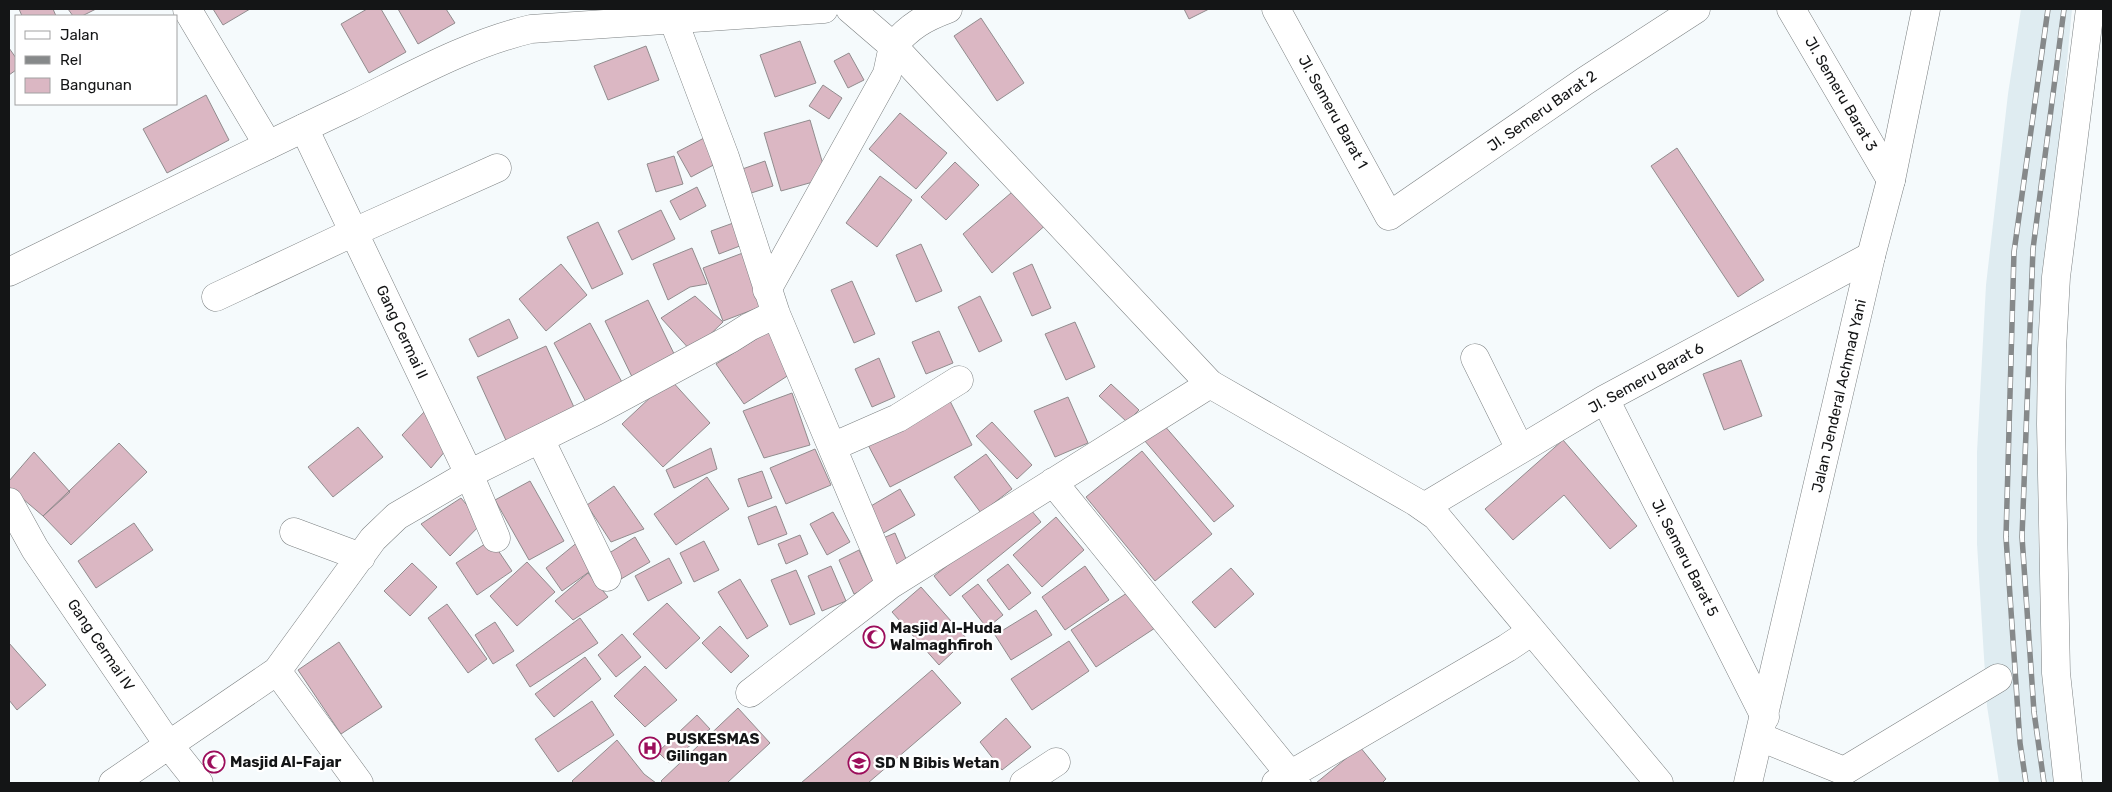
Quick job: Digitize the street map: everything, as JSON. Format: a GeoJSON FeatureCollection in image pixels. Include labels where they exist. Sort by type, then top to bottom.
{"type":"FeatureCollection","features":[{"type":"Feature","properties":{"kind":"street"},"geometry":{"type":"LineString","coordinates":[[187,9],[268,145]]}},
{"type":"Feature","properties":{"kind":"street"},"geometry":{"type":"LineString","coordinates":[[9,272],[268,145],[502,36],[531,29],[824,9]]}},
{"type":"Feature","properties":{"kind":"street"},"geometry":{"type":"LineString","coordinates":[[850,9],[894,46],[1210,384],[1424,507],[1450,530],[1531,632],[1659,783]]}},
{"type":"Feature","properties":{"kind":"street"},"geometry":{"type":"LineString","coordinates":[[113,783],[277,671],[373,538],[397,516],[469,474],[638,388],[749,327],[772,302],[887,74],[894,46],[906,31],[925,18],[948,9]]}},
{"type":"Feature","properties":{"kind":"street","name":"Jl. Semeru Barat 1"},"geometry":{"type":"LineString","coordinates":[[1276,9],[1389,216]]}},
{"type":"Feature","properties":{"kind":"street","name":"Jl. Semeru Barat 2"},"geometry":{"type":"LineString","coordinates":[[1389,216],[1585,81],[1696,9]]}},
{"type":"Feature","properties":{"kind":"street","name":"Jl. Semeru Barat 3"},"geometry":{"type":"LineString","coordinates":[[1791,9],[1891,180]]}},
{"type":"Feature","properties":{"kind":"street","name":"Jalan Jenderal Achmad Yani"},"geometry":{"type":"LineString","coordinates":[[1748,783],[1871,256],[1891,180],[1926,9]]}},
{"type":"Feature","properties":{"kind":"street"},"geometry":{"type":"LineString","coordinates":[[2068,783],[2056,673],[2050,424],[2052,349],[2056,277],[2090,9]]}},
{"type":"Feature","properties":{"kind":"street"},"geometry":{"type":"LineString","coordinates":[[673,19],[725,157],[772,302],[890,585]]}},
{"type":"Feature","properties":{"kind":"street","name":"Gang Cermai II"},"geometry":{"type":"LineString","coordinates":[[304,128],[469,474],[496,538]]}},
{"type":"Feature","properties":{"kind":"street"},"geometry":{"type":"LineString","coordinates":[[216,297],[354,232],[498,168]]}},
{"type":"Feature","properties":{"kind":"street","name":"Jl. Semeru Barat 6"},"geometry":{"type":"LineString","coordinates":[[1424,507],[1605,399],[1871,256]]}},
{"type":"Feature","properties":{"kind":"street"},"geometry":{"type":"LineString","coordinates":[[1475,358],[1520,449]]}},
{"type":"Feature","properties":{"kind":"street"},"geometry":{"type":"LineString","coordinates":[[832,447],[898,418],[959,380]]}},
{"type":"Feature","properties":{"kind":"street"},"geometry":{"type":"LineString","coordinates":[[750,693],[890,585],[1210,384]]}},
{"type":"Feature","properties":{"kind":"street","name":"Jl. Semeru Barat 5"},"geometry":{"type":"LineString","coordinates":[[1605,399],[1762,727]]}},
{"type":"Feature","properties":{"kind":"street"},"geometry":{"type":"LineString","coordinates":[[540,439],[607,577]]}},
{"type":"Feature","properties":{"kind":"street"},"geometry":{"type":"LineString","coordinates":[[1053,482],[1287,781],[1531,632]]}},
{"type":"Feature","properties":{"kind":"street","name":"Gang Cermai IV"},"geometry":{"type":"LineString","coordinates":[[9,502],[35,549],[168,744],[199,783]]}},
{"type":"Feature","properties":{"kind":"street"},"geometry":{"type":"LineString","coordinates":[[294,532],[361,557]]}},
{"type":"Feature","properties":{"kind":"street"},"geometry":{"type":"LineString","coordinates":[[277,671],[359,783]]}},
{"type":"Feature","properties":{"kind":"street"},"geometry":{"type":"LineString","coordinates":[[1762,727],[1844,771],[1998,678]]}},
{"type":"Feature","properties":{"kind":"street"},"geometry":{"type":"LineString","coordinates":[[1024,783],[1056,762]]}},
{"type":"Feature","properties":{"kind":"shaded area"},"geometry":{"type":"Polygon","coordinates":[[[2021,9],[2072,9],[2053,209],[2038,454],[2038,531],[2049,705],[2060,783],[1999,783],[1987,706],[1977,544],[1977,452],[1986,285],[2008,94],[2021,9]]]}},
{"type":"Feature","properties":{"kind":"building"},"geometry":{"type":"Polygon","coordinates":[[[19,9],[53,9],[56,15],[22,15],[19,9]]]}},
{"type":"Feature","properties":{"kind":"building"},"geometry":{"type":"Polygon","coordinates":[[[68,9],[96,9],[84,15],[72,15],[68,9]]]}},
{"type":"Feature","properties":{"kind":"building"},"geometry":{"type":"Polygon","coordinates":[[[213,9],[250,9],[223,25],[213,9]]]}},
{"type":"Feature","properties":{"kind":"building"},"geometry":{"type":"Polygon","coordinates":[[[367,9],[381,9],[406,52],[369,73],[341,24],[367,9]]]}},
{"type":"Feature","properties":{"kind":"building"},"geometry":{"type":"Polygon","coordinates":[[[398,9],[446,9],[455,23],[418,44],[398,9]]]}},
{"type":"Feature","properties":{"kind":"building"},"geometry":{"type":"Polygon","coordinates":[[[1184,9],[1209,9],[1189,19],[1184,9]]]}},
{"type":"Feature","properties":{"kind":"building"},"geometry":{"type":"Polygon","coordinates":[[[981,18],[1024,83],[997,101],[954,36],[981,18]]]}},
{"type":"Feature","properties":{"kind":"building"},"geometry":{"type":"Polygon","coordinates":[[[800,41],[816,83],[775,97],[760,55],[800,41]]]}},
{"type":"Feature","properties":{"kind":"building"},"geometry":{"type":"Polygon","coordinates":[[[646,46],[659,80],[608,100],[594,66],[646,46]]]}},
{"type":"Feature","properties":{"kind":"building"},"geometry":{"type":"Polygon","coordinates":[[[9,48],[15,57],[15,71],[9,75],[9,48]]]}},
{"type":"Feature","properties":{"kind":"building"},"geometry":{"type":"Polygon","coordinates":[[[849,53],[864,80],[848,88],[834,61],[849,53]]]}},
{"type":"Feature","properties":{"kind":"building"},"geometry":{"type":"Polygon","coordinates":[[[823,85],[842,98],[829,119],[809,106],[823,85]]]}},
{"type":"Feature","properties":{"kind":"building"},"geometry":{"type":"Polygon","coordinates":[[[206,95],[229,140],[167,173],[143,129],[206,95]]]}},
{"type":"Feature","properties":{"kind":"building"},"geometry":{"type":"Polygon","coordinates":[[[900,113],[947,153],[916,189],[869,149],[900,113]]]}},
{"type":"Feature","properties":{"kind":"building"},"geometry":{"type":"Polygon","coordinates":[[[810,120],[827,178],[781,191],[764,133],[810,120]]]}},
{"type":"Feature","properties":{"kind":"building"},"geometry":{"type":"Polygon","coordinates":[[[708,136],[721,161],[691,177],[677,152],[708,136]]]}},
{"type":"Feature","properties":{"kind":"building"},"geometry":{"type":"Polygon","coordinates":[[[1677,148],[1764,280],[1738,297],[1651,166],[1677,148]]]}},
{"type":"Feature","properties":{"kind":"building"},"geometry":{"type":"Polygon","coordinates":[[[674,156],[683,184],[656,192],[647,164],[674,156]]]}},
{"type":"Feature","properties":{"kind":"building"},"geometry":{"type":"Polygon","coordinates":[[[765,161],[773,186],[742,196],[734,172],[765,161]]]}},
{"type":"Feature","properties":{"kind":"building"},"geometry":{"type":"Polygon","coordinates":[[[955,162],[979,185],[946,220],[921,197],[955,162]]]}},
{"type":"Feature","properties":{"kind":"building"},"geometry":{"type":"Polygon","coordinates":[[[880,176],[912,200],[877,247],[846,223],[880,176]]]}},
{"type":"Feature","properties":{"kind":"building"},"geometry":{"type":"Polygon","coordinates":[[[697,187],[706,206],[680,220],[670,201],[697,187]]]}},
{"type":"Feature","properties":{"kind":"building"},"geometry":{"type":"Polygon","coordinates":[[[1018,187],[1049,222],[992,273],[963,234],[1018,187]]]}},
{"type":"Feature","properties":{"kind":"building"},"geometry":{"type":"Polygon","coordinates":[[[661,210],[675,239],[632,260],[618,231],[661,210]]]}},
{"type":"Feature","properties":{"kind":"building"},"geometry":{"type":"Polygon","coordinates":[[[598,222],[623,274],[592,289],[567,237],[598,222]]]}},
{"type":"Feature","properties":{"kind":"building"},"geometry":{"type":"Polygon","coordinates":[[[736,222],[745,244],[719,254],[711,231],[736,222]]]}},
{"type":"Feature","properties":{"kind":"building"},"geometry":{"type":"Polygon","coordinates":[[[921,244],[942,291],[916,302],[896,255],[921,244]]]}},
{"type":"Feature","properties":{"kind":"building"},"geometry":{"type":"Polygon","coordinates":[[[692,248],[707,284],[690,287],[668,300],[653,264],[692,248]]]}},
{"type":"Feature","properties":{"kind":"building"},"geometry":{"type":"Polygon","coordinates":[[[748,251],[768,304],[723,321],[703,268],[748,251]]]}},
{"type":"Feature","properties":{"kind":"building"},"geometry":{"type":"Polygon","coordinates":[[[561,264],[587,295],[546,331],[519,299],[561,264]]]}},
{"type":"Feature","properties":{"kind":"building"},"geometry":{"type":"Polygon","coordinates":[[[1032,264],[1051,308],[1032,316],[1013,273],[1032,264]]]}},
{"type":"Feature","properties":{"kind":"building"},"geometry":{"type":"Polygon","coordinates":[[[852,281],[875,334],[854,343],[831,290],[852,281]]]}},
{"type":"Feature","properties":{"kind":"building"},"geometry":{"type":"Polygon","coordinates":[[[695,296],[723,322],[692,352],[661,318],[695,296]]]}},
{"type":"Feature","properties":{"kind":"building"},"geometry":{"type":"Polygon","coordinates":[[[980,296],[1002,341],[979,352],[958,307],[980,296]]]}},
{"type":"Feature","properties":{"kind":"building"},"geometry":{"type":"Polygon","coordinates":[[[648,300],[678,362],[635,383],[605,321],[648,300]]]}},
{"type":"Feature","properties":{"kind":"building"},"geometry":{"type":"Polygon","coordinates":[[[509,319],[518,338],[478,357],[469,339],[509,319]]]}},
{"type":"Feature","properties":{"kind":"building"},"geometry":{"type":"Polygon","coordinates":[[[1075,322],[1095,367],[1066,380],[1045,334],[1075,322]]]}},
{"type":"Feature","properties":{"kind":"building"},"geometry":{"type":"Polygon","coordinates":[[[590,323],[623,384],[587,404],[554,343],[590,323]]]}},
{"type":"Feature","properties":{"kind":"building"},"geometry":{"type":"Polygon","coordinates":[[[769,331],[792,373],[744,404],[716,364],[769,331]]]}},
{"type":"Feature","properties":{"kind":"building"},"geometry":{"type":"Polygon","coordinates":[[[939,331],[953,363],[926,374],[912,342],[939,331]]]}},
{"type":"Feature","properties":{"kind":"building"},"geometry":{"type":"Polygon","coordinates":[[[546,346],[578,416],[509,447],[477,377],[546,346]]]}},
{"type":"Feature","properties":{"kind":"building"},"geometry":{"type":"Polygon","coordinates":[[[879,358],[895,397],[872,407],[855,369],[879,358]]]}},
{"type":"Feature","properties":{"kind":"building"},"geometry":{"type":"Polygon","coordinates":[[[1741,360],[1762,416],[1724,430],[1703,374],[1741,360]]]}},
{"type":"Feature","properties":{"kind":"building"},"geometry":{"type":"Polygon","coordinates":[[[670,379],[710,423],[663,467],[622,424],[670,379]]]}},
{"type":"Feature","properties":{"kind":"building"},"geometry":{"type":"Polygon","coordinates":[[[1111,384],[1139,410],[1127,422],[1099,396],[1111,384]]]}},
{"type":"Feature","properties":{"kind":"building"},"geometry":{"type":"Polygon","coordinates":[[[792,393],[810,445],[764,458],[743,411],[792,393]]]}},
{"type":"Feature","properties":{"kind":"building"},"geometry":{"type":"Polygon","coordinates":[[[1068,397],[1088,443],[1055,457],[1034,411],[1068,397]]]}},
{"type":"Feature","properties":{"kind":"building"},"geometry":{"type":"Polygon","coordinates":[[[949,399],[972,445],[890,487],[866,441],[949,399]]]}},
{"type":"Feature","properties":{"kind":"building"},"geometry":{"type":"Polygon","coordinates":[[[426,410],[451,444],[431,468],[402,435],[426,410]]]}},
{"type":"Feature","properties":{"kind":"building"},"geometry":{"type":"Polygon","coordinates":[[[992,422],[1032,465],[1017,479],[976,436],[992,422]]]}},
{"type":"Feature","properties":{"kind":"building"},"geometry":{"type":"Polygon","coordinates":[[[1163,424],[1234,506],[1214,522],[1144,440],[1163,424]]]}},
{"type":"Feature","properties":{"kind":"building"},"geometry":{"type":"Polygon","coordinates":[[[358,427],[383,457],[333,497],[308,467],[358,427]]]}},
{"type":"Feature","properties":{"kind":"building"},"geometry":{"type":"Polygon","coordinates":[[[1563,440],[1637,526],[1610,549],[1564,495],[1513,540],[1485,509],[1563,440]]]}},
{"type":"Feature","properties":{"kind":"building"},"geometry":{"type":"Polygon","coordinates":[[[119,443],[147,472],[71,545],[43,516],[119,443]]]}},
{"type":"Feature","properties":{"kind":"building"},"geometry":{"type":"Polygon","coordinates":[[[711,448],[717,469],[674,488],[666,470],[711,448]]]}},
{"type":"Feature","properties":{"kind":"building"},"geometry":{"type":"Polygon","coordinates":[[[815,449],[831,485],[786,504],[770,468],[815,449]]]}},
{"type":"Feature","properties":{"kind":"building"},"geometry":{"type":"Polygon","coordinates":[[[1142,451],[1212,534],[1155,581],[1086,497],[1142,451]]]}},
{"type":"Feature","properties":{"kind":"building"},"geometry":{"type":"Polygon","coordinates":[[[34,452],[70,492],[43,516],[9,487],[9,481],[34,452]]]}},
{"type":"Feature","properties":{"kind":"building"},"geometry":{"type":"Polygon","coordinates":[[[986,454],[1012,489],[981,513],[954,477],[986,454]]]}},
{"type":"Feature","properties":{"kind":"building"},"geometry":{"type":"Polygon","coordinates":[[[762,471],[772,498],[748,507],[738,479],[762,471]]]}},
{"type":"Feature","properties":{"kind":"building"},"geometry":{"type":"Polygon","coordinates":[[[707,477],[729,509],[676,545],[654,514],[707,477]]]}},
{"type":"Feature","properties":{"kind":"building"},"geometry":{"type":"Polygon","coordinates":[[[530,481],[564,541],[529,560],[495,500],[530,481]]]}},
{"type":"Feature","properties":{"kind":"building"},"geometry":{"type":"Polygon","coordinates":[[[614,486],[644,529],[611,542],[587,505],[614,486]]]}},
{"type":"Feature","properties":{"kind":"building"},"geometry":{"type":"Polygon","coordinates":[[[900,489],[915,515],[880,535],[864,510],[900,489]]]}},
{"type":"Feature","properties":{"kind":"building"},"geometry":{"type":"Polygon","coordinates":[[[461,498],[482,523],[450,556],[421,524],[461,498]]]}},
{"type":"Feature","properties":{"kind":"building"},"geometry":{"type":"Polygon","coordinates":[[[1026,504],[1041,522],[950,596],[934,576],[1026,504]]]}},
{"type":"Feature","properties":{"kind":"building"},"geometry":{"type":"Polygon","coordinates":[[[776,506],[787,534],[758,545],[748,517],[776,506]]]}},
{"type":"Feature","properties":{"kind":"building"},"geometry":{"type":"Polygon","coordinates":[[[833,512],[850,542],[827,555],[810,524],[833,512]]]}},
{"type":"Feature","properties":{"kind":"building"},"geometry":{"type":"Polygon","coordinates":[[[1056,517],[1084,550],[1042,587],[1013,555],[1056,517]]]}},
{"type":"Feature","properties":{"kind":"building"},"geometry":{"type":"Polygon","coordinates":[[[134,523],[153,550],[96,588],[78,561],[134,523]]]}},
{"type":"Feature","properties":{"kind":"building"},"geometry":{"type":"Polygon","coordinates":[[[895,533],[909,566],[889,574],[876,541],[895,533]]]}},
{"type":"Feature","properties":{"kind":"building"},"geometry":{"type":"Polygon","coordinates":[[[800,535],[808,554],[786,564],[778,544],[800,535]]]}},
{"type":"Feature","properties":{"kind":"building"},"geometry":{"type":"Polygon","coordinates":[[[635,537],[650,562],[621,579],[606,555],[635,537]]]}},
{"type":"Feature","properties":{"kind":"building"},"geometry":{"type":"Polygon","coordinates":[[[491,540],[512,571],[477,595],[456,563],[491,540]]]}},
{"type":"Feature","properties":{"kind":"building"},"geometry":{"type":"Polygon","coordinates":[[[579,541],[596,567],[562,591],[546,568],[579,541]]]}},
{"type":"Feature","properties":{"kind":"building"},"geometry":{"type":"Polygon","coordinates":[[[704,541],[719,570],[694,582],[680,553],[704,541]]]}},
{"type":"Feature","properties":{"kind":"building"},"geometry":{"type":"Polygon","coordinates":[[[859,550],[875,585],[854,594],[839,560],[859,550]]]}},
{"type":"Feature","properties":{"kind":"building"},"geometry":{"type":"Polygon","coordinates":[[[669,558],[682,583],[648,601],[635,576],[669,558]]]}},
{"type":"Feature","properties":{"kind":"building"},"geometry":{"type":"Polygon","coordinates":[[[527,562],[555,592],[517,626],[490,596],[527,562]]]}},
{"type":"Feature","properties":{"kind":"building"},"geometry":{"type":"Polygon","coordinates":[[[412,563],[437,587],[410,616],[384,591],[412,563]]]}},
{"type":"Feature","properties":{"kind":"building"},"geometry":{"type":"Polygon","coordinates":[[[1008,564],[1031,593],[1009,610],[987,580],[1008,564]]]}},
{"type":"Feature","properties":{"kind":"building"},"geometry":{"type":"Polygon","coordinates":[[[831,566],[846,601],[822,611],[808,576],[831,566]]]}},
{"type":"Feature","properties":{"kind":"building"},"geometry":{"type":"Polygon","coordinates":[[[1085,566],[1109,600],[1065,630],[1042,597],[1085,566]]]}},
{"type":"Feature","properties":{"kind":"building"},"geometry":{"type":"Polygon","coordinates":[[[1231,568],[1254,594],[1215,628],[1192,602],[1231,568]]]}},
{"type":"Feature","properties":{"kind":"building"},"geometry":{"type":"Polygon","coordinates":[[[796,570],[815,614],[790,625],[771,580],[796,570]]]}},
{"type":"Feature","properties":{"kind":"building"},"geometry":{"type":"Polygon","coordinates":[[[588,573],[608,597],[573,620],[555,601],[588,573]]]}},
{"type":"Feature","properties":{"kind":"building"},"geometry":{"type":"Polygon","coordinates":[[[740,579],[768,626],[747,639],[718,592],[740,579]]]}},
{"type":"Feature","properties":{"kind":"building"},"geometry":{"type":"Polygon","coordinates":[[[978,584],[1003,615],[987,628],[962,596],[978,584]]]}},
{"type":"Feature","properties":{"kind":"building"},"geometry":{"type":"Polygon","coordinates":[[[921,587],[967,639],[939,665],[892,612],[921,587]]]}},
{"type":"Feature","properties":{"kind":"building"},"geometry":{"type":"Polygon","coordinates":[[[1130,591],[1155,628],[1096,667],[1071,630],[1130,591]]]}},
{"type":"Feature","properties":{"kind":"building"},"geometry":{"type":"Polygon","coordinates":[[[667,603],[700,638],[666,669],[633,634],[667,603]]]}},
{"type":"Feature","properties":{"kind":"building"},"geometry":{"type":"Polygon","coordinates":[[[447,604],[487,659],[468,673],[428,618],[447,604]]]}},
{"type":"Feature","properties":{"kind":"building"},"geometry":{"type":"Polygon","coordinates":[[[1036,610],[1052,635],[1011,660],[995,635],[1036,610]]]}},
{"type":"Feature","properties":{"kind":"building"},"geometry":{"type":"Polygon","coordinates":[[[580,618],[598,643],[530,687],[516,665],[580,618]]]}},
{"type":"Feature","properties":{"kind":"building"},"geometry":{"type":"Polygon","coordinates":[[[495,622],[514,651],[493,664],[475,635],[495,622]]]}},
{"type":"Feature","properties":{"kind":"building"},"geometry":{"type":"Polygon","coordinates":[[[720,626],[749,656],[731,673],[702,643],[720,626]]]}},
{"type":"Feature","properties":{"kind":"building"},"geometry":{"type":"Polygon","coordinates":[[[622,634],[641,657],[616,677],[598,655],[622,634]]]}},
{"type":"Feature","properties":{"kind":"building"},"geometry":{"type":"Polygon","coordinates":[[[1069,641],[1089,671],[1032,710],[1011,679],[1069,641]]]}},
{"type":"Feature","properties":{"kind":"building"},"geometry":{"type":"Polygon","coordinates":[[[339,642],[382,707],[341,734],[298,670],[339,642]]]}},
{"type":"Feature","properties":{"kind":"building"},"geometry":{"type":"Polygon","coordinates":[[[9,643],[46,685],[17,710],[9,700],[9,643]]]}},
{"type":"Feature","properties":{"kind":"building"},"geometry":{"type":"Polygon","coordinates":[[[585,657],[601,679],[554,717],[535,694],[585,657]]]}},
{"type":"Feature","properties":{"kind":"building"},"geometry":{"type":"Polygon","coordinates":[[[645,666],[677,700],[645,727],[614,696],[645,666]]]}},
{"type":"Feature","properties":{"kind":"building"},"geometry":{"type":"Polygon","coordinates":[[[932,670],[961,703],[868,783],[801,783],[932,670]]]}},
{"type":"Feature","properties":{"kind":"building"},"geometry":{"type":"Polygon","coordinates":[[[592,701],[614,735],[558,772],[535,739],[592,701]]]}},
{"type":"Feature","properties":{"kind":"building"},"geometry":{"type":"Polygon","coordinates":[[[738,708],[770,743],[727,783],[663,783],[661,781],[738,708]]]}},
{"type":"Feature","properties":{"kind":"building"},"geometry":{"type":"Polygon","coordinates":[[[697,715],[710,729],[669,763],[658,752],[697,715]]]}},
{"type":"Feature","properties":{"kind":"building"},"geometry":{"type":"Polygon","coordinates":[[[1006,718],[1031,747],[1002,770],[980,742],[1006,718]]]}},
{"type":"Feature","properties":{"kind":"building"},"geometry":{"type":"Polygon","coordinates":[[[617,740],[644,774],[656,783],[574,783],[572,781],[617,740]]]}},
{"type":"Feature","properties":{"kind":"building"},"geometry":{"type":"Polygon","coordinates":[[[1360,747],[1386,779],[1382,783],[1316,783],[1360,747]]]}},
{"type":"Feature","properties":{"kind":"railway"},"geometry":{"type":"LineString","coordinates":[[2026,783],[2020,743],[2006,537],[2014,252],[2048,9]]}},
{"type":"Feature","properties":{"kind":"railway"},"geometry":{"type":"LineString","coordinates":[[2044,783],[2034,712],[2022,537],[2033,249],[2064,9]]}},
{"type":"Feature","properties":{"kind":"place","name":"Masjid Al-Huda Walmaghfiroh"},"geometry":{"type":"Point","coordinates":[874,637]}},
{"type":"Feature","properties":{"kind":"place","name":"PUSKESMAS Gilingan"},"geometry":{"type":"Point","coordinates":[650,748]}},
{"type":"Feature","properties":{"kind":"place","name":"Masjid Al-Fajar"},"geometry":{"type":"Point","coordinates":[214,762]}},
{"type":"Feature","properties":{"kind":"place","name":"SD N Bibis Wetan"},"geometry":{"type":"Point","coordinates":[859,763]}}]}
